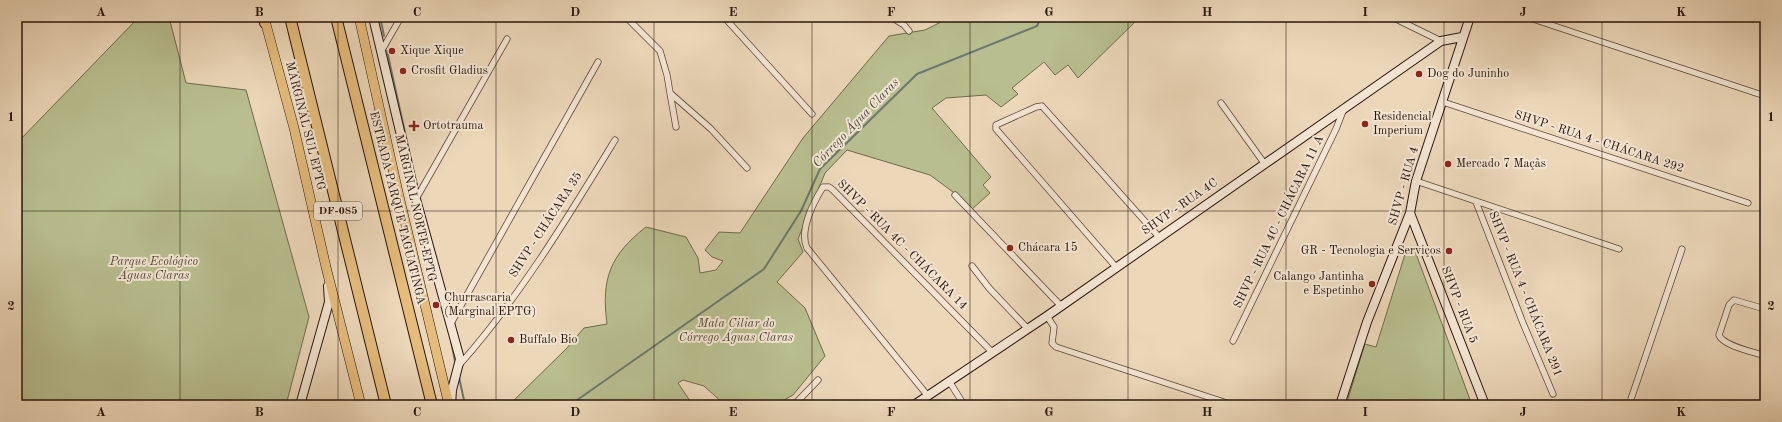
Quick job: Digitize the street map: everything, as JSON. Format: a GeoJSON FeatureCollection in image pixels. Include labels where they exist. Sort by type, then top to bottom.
{"type":"FeatureCollection","features":[{"type":"Feature","properties":{"kind":"highway","name":"DF-085"},"geometry":{"type":"LineString","coordinates":[[290,17],[386,405]]}},
{"type":"Feature","properties":{"kind":"highway","name":"ESTRADA PARQUE TAGUATINGA"},"geometry":{"type":"LineString","coordinates":[[336,17],[432,405]]}},
{"type":"Feature","properties":{"kind":"main road","name":"MARGINAL NORTE EPTG"},"geometry":{"type":"LineString","coordinates":[[359,17],[398,192],[450,405]]}},
{"type":"Feature","properties":{"kind":"main road","name":"MARGINAL SUL EPTG"},"geometry":{"type":"LineString","coordinates":[[265,19],[294,128],[326,267],[361,405]]}},
{"type":"Feature","properties":{"kind":"street"},"geometry":{"type":"LineString","coordinates":[[373,17],[416,199],[461,363]]}},
{"type":"Feature","properties":{"kind":"street"},"geometry":{"type":"LineString","coordinates":[[382,50],[401,17]]}},
{"type":"Feature","properties":{"kind":"street"},"geometry":{"type":"LineString","coordinates":[[626,17],[660,51],[667,75],[676,127]]}},
{"type":"Feature","properties":{"kind":"street"},"geometry":{"type":"LineString","coordinates":[[724,17],[812,114]]}},
{"type":"Feature","properties":{"kind":"street"},"geometry":{"type":"LineString","coordinates":[[891,17],[904,25],[909,31]]}},
{"type":"Feature","properties":{"kind":"street"},"geometry":{"type":"LineString","coordinates":[[1392,17],[1441,41]]}},
{"type":"Feature","properties":{"kind":"street","name":"SHVP - RUA 4"},"geometry":{"type":"LineString","coordinates":[[1340,405],[1368,322],[1410,213],[1416,181],[1443,102],[1462,37],[1470,17]]}},
{"type":"Feature","properties":{"kind":"street"},"geometry":{"type":"LineString","coordinates":[[1526,17],[1765,96]]}},
{"type":"Feature","properties":{"kind":"street","name":"SHVP - RUA 4C"},"geometry":{"type":"LineString","coordinates":[[914,405],[1047,316],[1116,266],[1264,163],[1343,111],[1441,41],[1462,37]]}},
{"type":"Feature","properties":{"kind":"street"},"geometry":{"type":"LineString","coordinates":[[416,199],[507,39]]}},
{"type":"Feature","properties":{"kind":"street"},"geometry":{"type":"LineString","coordinates":[[450,325],[598,62]]}},
{"type":"Feature","properties":{"kind":"street"},"geometry":{"type":"LineString","coordinates":[[670,93],[711,129],[747,168]]}},
{"type":"Feature","properties":{"kind":"street","name":"SHVP - RUA 4 - CHÁCARA 292"},"geometry":{"type":"LineString","coordinates":[[1443,102],[1748,203]]}},
{"type":"Feature","properties":{"kind":"street"},"geometry":{"type":"LineString","coordinates":[[1221,103],[1264,163]]}},
{"type":"Feature","properties":{"kind":"street"},"geometry":{"type":"LineString","coordinates":[[1116,266],[996,129],[996,126],[1038,106],[1042,106],[1159,237]]}},
{"type":"Feature","properties":{"kind":"street","name":"SHVP - RUA 4C - CHÁCARA 11 A"},"geometry":{"type":"LineString","coordinates":[[1234,341],[1336,130],[1343,111]]}},
{"type":"Feature","properties":{"kind":"street","name":"SHVP - CHÁCARA 35"},"geometry":{"type":"LineString","coordinates":[[450,405],[455,376],[461,363],[509,303],[554,239],[615,140]]}},
{"type":"Feature","properties":{"kind":"street","name":"SHVP - RUA 4 - CHÁCARA 291"},"geometry":{"type":"LineString","coordinates":[[1416,181],[1619,249]]}},
{"type":"Feature","properties":{"kind":"street","name":"SHVP - RUA 4C - CHÁCARA 14"},"geometry":{"type":"LineString","coordinates":[[928,396],[807,248],[804,242],[804,234],[817,197],[823,188],[829,187],[833,190],[992,352]]}},
{"type":"Feature","properties":{"kind":"street"},"geometry":{"type":"LineString","coordinates":[[955,195],[1061,306]]}},
{"type":"Feature","properties":{"kind":"street","name":"SHVP - RUA 4 - CHÁCARA 291"},"geometry":{"type":"LineString","coordinates":[[1476,202],[1523,323],[1553,394]]}},
{"type":"Feature","properties":{"kind":"street","name":"SHVP - RUA 5"},"geometry":{"type":"LineString","coordinates":[[1410,213],[1485,405]]}},
{"type":"Feature","properties":{"kind":"street"},"geometry":{"type":"LineString","coordinates":[[1629,405],[1682,249]]}},
{"type":"Feature","properties":{"kind":"street"},"geometry":{"type":"LineString","coordinates":[[972,266],[989,288],[1028,329]]}},
{"type":"Feature","properties":{"kind":"street"},"geometry":{"type":"LineString","coordinates":[[300,405],[329,302],[326,267]]}},
{"type":"Feature","properties":{"kind":"street"},"geometry":{"type":"LineString","coordinates":[[1765,309],[1734,300],[1729,305],[1719,335],[1722,340],[1727,343],[1765,356]]}},
{"type":"Feature","properties":{"kind":"street"},"geometry":{"type":"LineString","coordinates":[[1047,316],[1054,327],[1052,343],[1056,347],[1233,405]]}},
{"type":"Feature","properties":{"kind":"street"},"geometry":{"type":"LineString","coordinates":[[794,405],[818,380]]}},
{"type":"Feature","properties":{"kind":"street"},"geometry":{"type":"LineString","coordinates":[[949,381],[964,405]]}},
{"type":"Feature","properties":{"kind":"green space","name":"Parque Ecológico Águas Claras"},"geometry":{"type":"Polygon","coordinates":[[[139,17],[169,17],[186,83],[246,90],[309,317],[286,405],[17,405],[17,143],[139,17]]]}},
{"type":"Feature","properties":{"kind":"green space","name":"Mata Ciliar do Córrego Águas Claras"},"geometry":{"type":"Polygon","coordinates":[[[951,17],[1140,17],[1078,78],[1068,65],[1055,75],[1044,62],[1012,88],[1018,94],[1001,107],[986,95],[946,98],[932,108],[991,177],[983,185],[990,193],[970,211],[957,195],[930,175],[847,150],[825,173],[798,239],[803,252],[777,282],[805,308],[825,356],[793,395],[775,405],[725,405],[704,386],[683,380],[678,383],[692,404],[691,405],[509,405],[567,348],[584,328],[607,324],[605,308],[607,281],[616,258],[634,237],[646,227],[686,237],[698,258],[700,273],[716,270],[723,261],[712,257],[705,250],[719,232],[740,233],[803,138],[889,36],[925,30],[951,17]]]}},
{"type":"Feature","properties":{"kind":"green space"},"geometry":{"type":"Polygon","coordinates":[[[1406,251],[1415,251],[1472,405],[1346,405],[1365,344],[1376,347],[1406,251]]]}},
{"type":"Feature","properties":{"kind":"waterway"},"geometry":{"type":"LineString","coordinates":[[380,17],[384,36]]}},
{"type":"Feature","properties":{"kind":"waterway","name":"Córrego Água Claras"},"geometry":{"type":"LineString","coordinates":[[570,405],[764,269],[801,211],[820,169],[917,74],[1037,26],[1041,17]]}},
{"type":"Feature","properties":{"kind":"waterway"},"geometry":{"type":"LineString","coordinates":[[387,51],[417,187]]}},
{"type":"Feature","properties":{"kind":"waterway"},"geometry":{"type":"LineString","coordinates":[[451,341],[455,361]]}},
{"type":"Feature","properties":{"kind":"waterway"},"geometry":{"type":"LineString","coordinates":[[459,377],[465,405]]}},
{"type":"Feature","properties":{"kind":"place","name":"Xique Xique"},"geometry":{"type":"Point","coordinates":[392,51]}},
{"type":"Feature","properties":{"kind":"place","name":"Crosfit Gladius"},"geometry":{"type":"Point","coordinates":[403,71]}},
{"type":"Feature","properties":{"kind":"place","name":"Dog do Juninho"},"geometry":{"type":"Point","coordinates":[1419,74]}},
{"type":"Feature","properties":{"kind":"place","name":"Residencial Imperium"},"geometry":{"type":"Point","coordinates":[1365,124]}},
{"type":"Feature","properties":{"kind":"place","name":"Ortotrauma"},"geometry":{"type":"Point","coordinates":[414,126]}},
{"type":"Feature","properties":{"kind":"place","name":"Mercado 7 Maçãs"},"geometry":{"type":"Point","coordinates":[1448,164]}},
{"type":"Feature","properties":{"kind":"place","name":"Chácara 15"},"geometry":{"type":"Point","coordinates":[1010,248]}},
{"type":"Feature","properties":{"kind":"place","name":"GR - Tecnologia e Serviços"},"geometry":{"type":"Point","coordinates":[1449,251]}},
{"type":"Feature","properties":{"kind":"place","name":"Calango Jantinha e Espetinho"},"geometry":{"type":"Point","coordinates":[1372,284]}},
{"type":"Feature","properties":{"kind":"place","name":"Churrascaria (Marginal EPTG)"},"geometry":{"type":"Point","coordinates":[436,305]}},
{"type":"Feature","properties":{"kind":"place","name":"Buffalo Bio"},"geometry":{"type":"Point","coordinates":[511,340]}}]}
